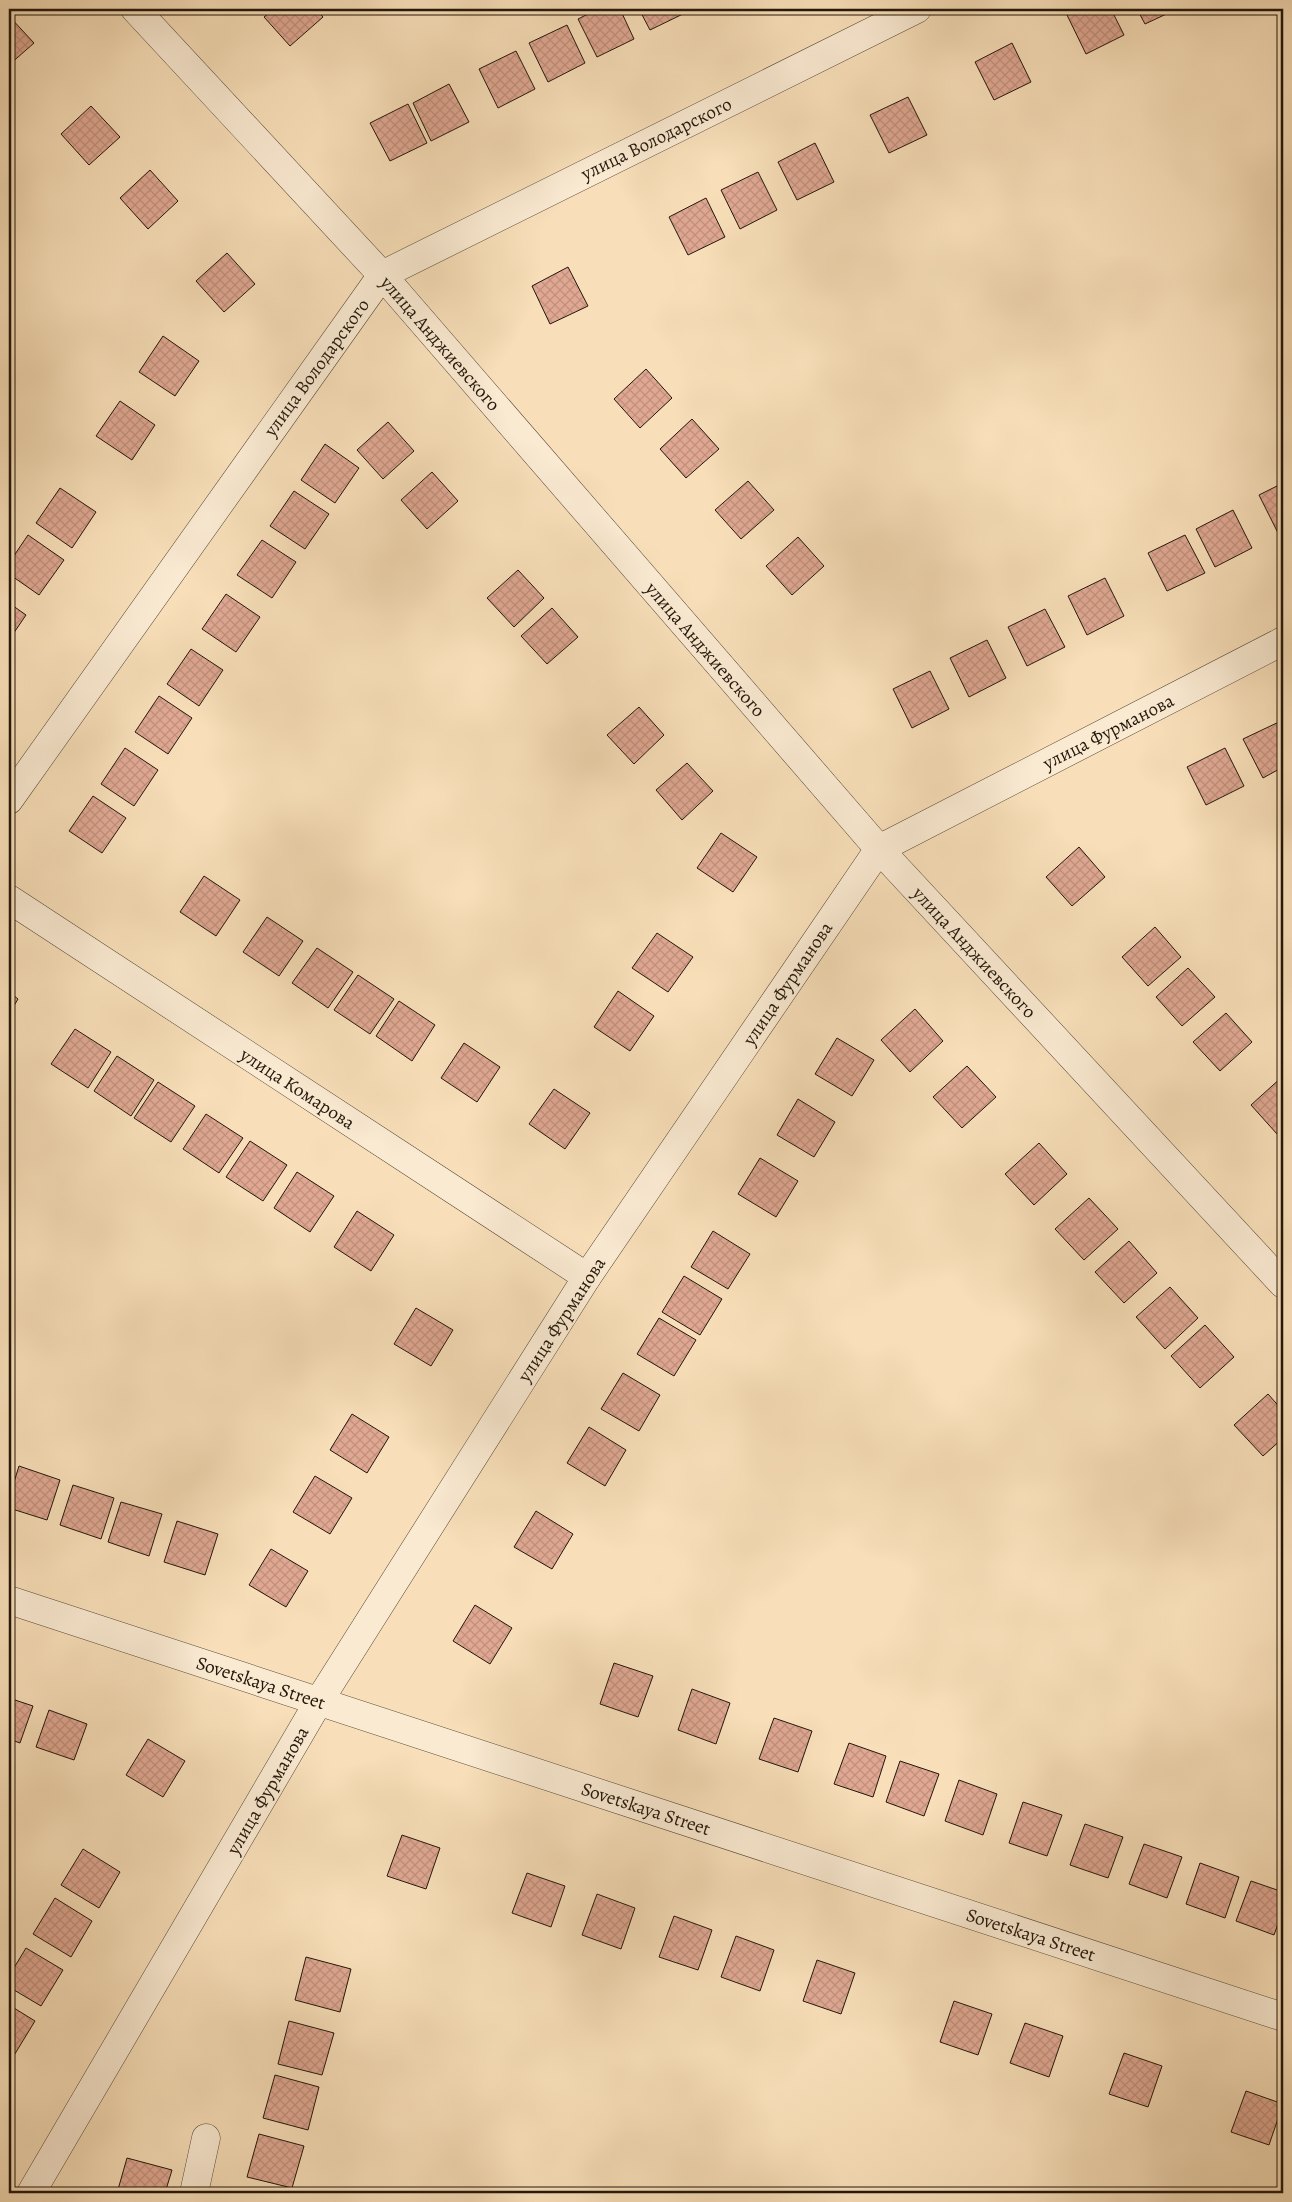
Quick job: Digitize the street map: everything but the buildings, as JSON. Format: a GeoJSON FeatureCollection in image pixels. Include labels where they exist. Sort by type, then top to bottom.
{"type":"FeatureCollection","features":[{"type":"Feature","properties":{"kind":"street","name":"улица Анджиевского"},"geometry":{"type":"LineString","coordinates":[[135,9],[382,275],[879,848],[1283,1284]]}},
{"type":"Feature","properties":{"kind":"street","name":"улица Володарского"},"geometry":{"type":"LineString","coordinates":[[9,800],[382,275],[917,9]]}},
{"type":"Feature","properties":{"kind":"street","name":"улица Фурманова"},"geometry":{"type":"LineString","coordinates":[[31,2193],[319,1701],[587,1277],[879,848],[1283,641]]}},
{"type":"Feature","properties":{"kind":"street","name":"улица Комарова"},"geometry":{"type":"LineString","coordinates":[[9,899],[587,1277]]}},
{"type":"Feature","properties":{"kind":"street","name":"Sovetskaya Street"},"geometry":{"type":"LineString","coordinates":[[9,1600],[1283,2017]]}},
{"type":"Feature","properties":{"kind":"street"},"geometry":{"type":"LineString","coordinates":[[194,2193],[206,2138]]}}]}
